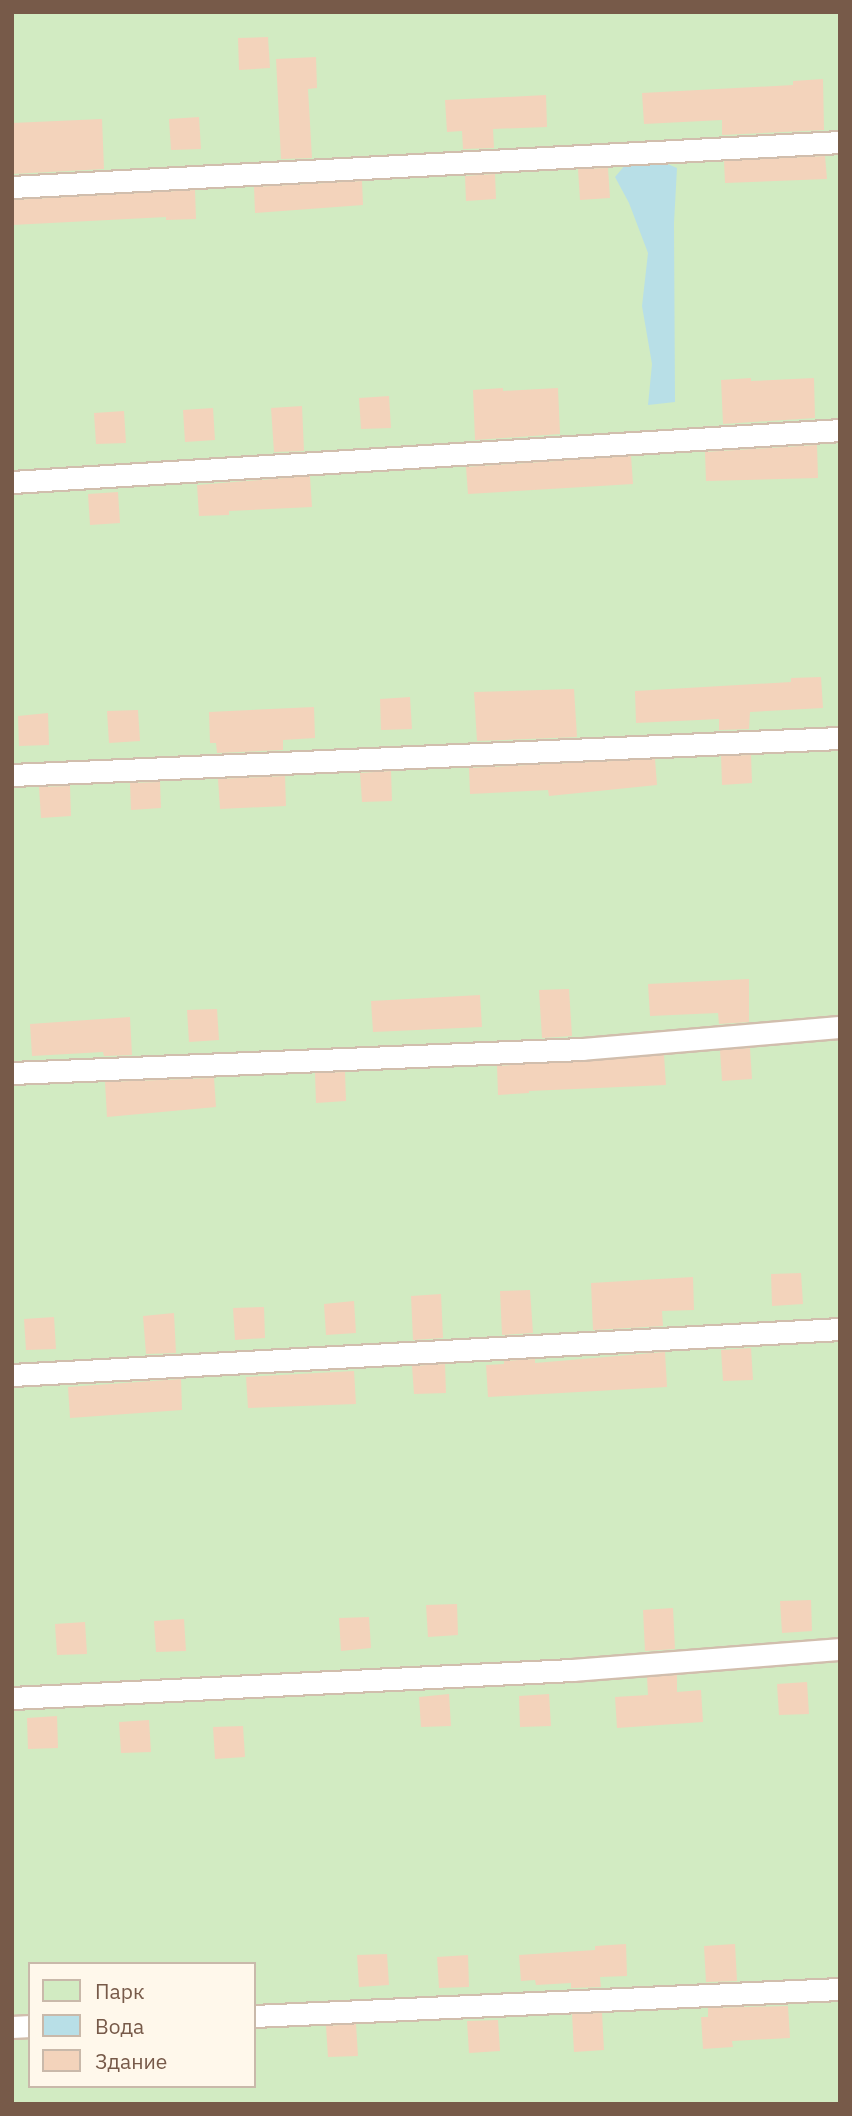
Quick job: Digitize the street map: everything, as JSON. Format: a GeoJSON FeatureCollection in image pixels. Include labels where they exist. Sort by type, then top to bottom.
{"type":"FeatureCollection","features":[{"type":"Feature","properties":{"kind":"lane"},"geometry":{"type":"LineString","coordinates":[[12,187],[840,142]]}},
{"type":"Feature","properties":{"kind":"lane"},"geometry":{"type":"LineString","coordinates":[[12,482],[840,430]]}},
{"type":"Feature","properties":{"kind":"lane"},"geometry":{"type":"LineString","coordinates":[[12,775],[840,738]]}},
{"type":"Feature","properties":{"kind":"lane"},"geometry":{"type":"LineString","coordinates":[[12,1073],[582,1049],[840,1027]]}},
{"type":"Feature","properties":{"kind":"lane"},"geometry":{"type":"LineString","coordinates":[[12,1375],[840,1329]]}},
{"type":"Feature","properties":{"kind":"lane"},"geometry":{"type":"LineString","coordinates":[[12,1698],[573,1671],[840,1649]]}},
{"type":"Feature","properties":{"kind":"lane"},"geometry":{"type":"LineString","coordinates":[[256,2016],[840,1989]]}},
{"type":"Feature","properties":{"kind":"green space"},"geometry":{"type":"Polygon","coordinates":[[[12,12],[840,12],[840,2104],[12,2104],[12,12]]]}},
{"type":"Feature","properties":{"kind":"water"},"geometry":{"type":"Polygon","coordinates":[[[656,159],[677,168],[674,223],[675,402],[648,405],[652,364],[642,306],[648,253],[629,203],[615,177],[626,164],[656,159]]]}},
{"type":"Feature","properties":{"kind":"building"},"geometry":{"type":"Polygon","coordinates":[[[268,37],[270,68],[239,70],[238,38],[268,37]]]}},
{"type":"Feature","properties":{"kind":"building"},"geometry":{"type":"Polygon","coordinates":[[[316,57],[317,88],[308,89],[312,158],[281,159],[276,59],[316,57]]]}},
{"type":"Feature","properties":{"kind":"building"},"geometry":{"type":"Polygon","coordinates":[[[823,79],[824,130],[722,135],[722,120],[644,124],[642,93],[793,85],[793,81],[823,79]]]}},
{"type":"Feature","properties":{"kind":"building"},"geometry":{"type":"Polygon","coordinates":[[[546,95],[547,127],[493,129],[494,148],[463,149],[462,131],[447,132],[445,100],[546,95]]]}},
{"type":"Feature","properties":{"kind":"building"},"geometry":{"type":"Polygon","coordinates":[[[199,117],[201,149],[171,150],[169,119],[199,117]]]}},
{"type":"Feature","properties":{"kind":"building"},"geometry":{"type":"Polygon","coordinates":[[[102,119],[104,169],[12,174],[12,123],[102,119]]]}},
{"type":"Feature","properties":{"kind":"building"},"geometry":{"type":"Polygon","coordinates":[[[825,156],[827,179],[725,183],[724,161],[825,156]]]}},
{"type":"Feature","properties":{"kind":"building"},"geometry":{"type":"Polygon","coordinates":[[[608,168],[610,198],[580,200],[578,169],[608,168]]]}},
{"type":"Feature","properties":{"kind":"building"},"geometry":{"type":"Polygon","coordinates":[[[495,174],[496,199],[466,201],[465,176],[495,174]]]}},
{"type":"Feature","properties":{"kind":"building"},"geometry":{"type":"Polygon","coordinates":[[[362,181],[363,205],[255,213],[254,187],[362,181]]]}},
{"type":"Feature","properties":{"kind":"building"},"geometry":{"type":"Polygon","coordinates":[[[195,190],[196,219],[166,220],[166,217],[12,225],[12,200],[195,190]]]}},
{"type":"Feature","properties":{"kind":"building"},"geometry":{"type":"Polygon","coordinates":[[[751,378],[751,381],[814,378],[815,418],[723,424],[721,380],[751,378]]]}},
{"type":"Feature","properties":{"kind":"building"},"geometry":{"type":"Polygon","coordinates":[[[503,388],[503,391],[558,388],[560,434],[475,440],[473,390],[503,388]]]}},
{"type":"Feature","properties":{"kind":"building"},"geometry":{"type":"Polygon","coordinates":[[[389,396],[391,428],[361,429],[359,398],[389,396]]]}},
{"type":"Feature","properties":{"kind":"building"},"geometry":{"type":"Polygon","coordinates":[[[302,406],[304,451],[274,452],[271,408],[302,406]]]}},
{"type":"Feature","properties":{"kind":"building"},"geometry":{"type":"Polygon","coordinates":[[[213,408],[215,440],[185,442],[183,410],[213,408]]]}},
{"type":"Feature","properties":{"kind":"building"},"geometry":{"type":"Polygon","coordinates":[[[124,411],[126,443],[96,444],[94,413],[124,411]]]}},
{"type":"Feature","properties":{"kind":"building"},"geometry":{"type":"Polygon","coordinates":[[[817,445],[818,478],[706,481],[705,452],[817,445]]]}},
{"type":"Feature","properties":{"kind":"building"},"geometry":{"type":"Polygon","coordinates":[[[631,456],[633,484],[468,494],[466,467],[631,456]]]}},
{"type":"Feature","properties":{"kind":"building"},"geometry":{"type":"Polygon","coordinates":[[[310,476],[312,507],[229,511],[229,515],[199,516],[197,485],[310,476]]]}},
{"type":"Feature","properties":{"kind":"building"},"geometry":{"type":"Polygon","coordinates":[[[118,492],[120,523],[90,525],[88,494],[118,492]]]}},
{"type":"Feature","properties":{"kind":"building"},"geometry":{"type":"Polygon","coordinates":[[[821,677],[823,708],[750,712],[749,729],[719,730],[719,719],[636,723],[635,691],[791,682],[791,678],[821,677]]]}},
{"type":"Feature","properties":{"kind":"building"},"geometry":{"type":"Polygon","coordinates":[[[574,689],[577,737],[477,741],[474,692],[574,689]]]}},
{"type":"Feature","properties":{"kind":"building"},"geometry":{"type":"Polygon","coordinates":[[[410,697],[412,729],[381,730],[380,699],[410,697]]]}},
{"type":"Feature","properties":{"kind":"building"},"geometry":{"type":"Polygon","coordinates":[[[314,707],[315,738],[283,740],[283,750],[217,753],[216,743],[210,743],[209,712],[314,707]]]}},
{"type":"Feature","properties":{"kind":"building"},"geometry":{"type":"Polygon","coordinates":[[[138,710],[140,741],[109,743],[107,711],[138,710]]]}},
{"type":"Feature","properties":{"kind":"building"},"geometry":{"type":"Polygon","coordinates":[[[48,713],[49,745],[19,746],[18,716],[48,713]]]}},
{"type":"Feature","properties":{"kind":"building"},"geometry":{"type":"Polygon","coordinates":[[[751,755],[752,783],[722,785],[721,756],[751,755]]]}},
{"type":"Feature","properties":{"kind":"building"},"geometry":{"type":"Polygon","coordinates":[[[655,759],[657,785],[549,796],[548,790],[470,794],[469,768],[655,759]]]}},
{"type":"Feature","properties":{"kind":"building"},"geometry":{"type":"Polygon","coordinates":[[[391,771],[392,801],[362,802],[360,773],[391,771]]]}},
{"type":"Feature","properties":{"kind":"building"},"geometry":{"type":"Polygon","coordinates":[[[285,776],[286,806],[220,809],[218,779],[285,776]]]}},
{"type":"Feature","properties":{"kind":"building"},"geometry":{"type":"Polygon","coordinates":[[[160,782],[161,808],[131,810],[130,783],[160,782]]]}},
{"type":"Feature","properties":{"kind":"building"},"geometry":{"type":"Polygon","coordinates":[[[70,786],[71,816],[41,818],[39,787],[70,786]]]}},
{"type":"Feature","properties":{"kind":"building"},"geometry":{"type":"Polygon","coordinates":[[[749,979],[749,1022],[719,1024],[718,1013],[650,1016],[648,984],[749,979]]]}},
{"type":"Feature","properties":{"kind":"building"},"geometry":{"type":"Polygon","coordinates":[[[569,989],[572,1036],[542,1038],[539,990],[569,989]]]}},
{"type":"Feature","properties":{"kind":"building"},"geometry":{"type":"Polygon","coordinates":[[[480,995],[482,1027],[373,1032],[371,1001],[480,995]]]}},
{"type":"Feature","properties":{"kind":"building"},"geometry":{"type":"Polygon","coordinates":[[[217,1009],[219,1040],[189,1042],[187,1010],[217,1009]]]}},
{"type":"Feature","properties":{"kind":"building"},"geometry":{"type":"Polygon","coordinates":[[[130,1017],[132,1055],[104,1056],[103,1052],[32,1056],[30,1024],[130,1017]]]}},
{"type":"Feature","properties":{"kind":"building"},"geometry":{"type":"Polygon","coordinates":[[[750,1048],[752,1079],[722,1081],[720,1050],[750,1048]]]}},
{"type":"Feature","properties":{"kind":"building"},"geometry":{"type":"Polygon","coordinates":[[[664,1055],[666,1085],[529,1091],[498,1095],[497,1066],[664,1055]]]}},
{"type":"Feature","properties":{"kind":"building"},"geometry":{"type":"Polygon","coordinates":[[[345,1072],[346,1101],[316,1103],[315,1073],[345,1072]]]}},
{"type":"Feature","properties":{"kind":"building"},"geometry":{"type":"Polygon","coordinates":[[[214,1078],[216,1107],[107,1117],[105,1082],[214,1078]]]}},
{"type":"Feature","properties":{"kind":"building"},"geometry":{"type":"Polygon","coordinates":[[[801,1273],[803,1304],[772,1306],[771,1274],[801,1273]]]}},
{"type":"Feature","properties":{"kind":"building"},"geometry":{"type":"Polygon","coordinates":[[[693,1277],[694,1310],[662,1311],[663,1326],[593,1330],[591,1283],[693,1277]]]}},
{"type":"Feature","properties":{"kind":"building"},"geometry":{"type":"Polygon","coordinates":[[[530,1290],[533,1333],[502,1335],[500,1291],[530,1290]]]}},
{"type":"Feature","properties":{"kind":"building"},"geometry":{"type":"Polygon","coordinates":[[[441,1294],[443,1338],[413,1340],[411,1296],[441,1294]]]}},
{"type":"Feature","properties":{"kind":"building"},"geometry":{"type":"Polygon","coordinates":[[[354,1301],[356,1333],[326,1335],[324,1304],[354,1301]]]}},
{"type":"Feature","properties":{"kind":"building"},"geometry":{"type":"Polygon","coordinates":[[[264,1307],[265,1338],[235,1340],[233,1308],[264,1307]]]}},
{"type":"Feature","properties":{"kind":"building"},"geometry":{"type":"Polygon","coordinates":[[[174,1313],[176,1353],[146,1354],[143,1316],[174,1313]]]}},
{"type":"Feature","properties":{"kind":"building"},"geometry":{"type":"Polygon","coordinates":[[[54,1317],[56,1349],[26,1350],[24,1319],[54,1317]]]}},
{"type":"Feature","properties":{"kind":"building"},"geometry":{"type":"Polygon","coordinates":[[[751,1348],[753,1380],[723,1381],[721,1350],[751,1348]]]}},
{"type":"Feature","properties":{"kind":"building"},"geometry":{"type":"Polygon","coordinates":[[[665,1352],[667,1387],[488,1397],[486,1365],[504,1364],[504,1361],[535,1359],[535,1363],[665,1352]]]}},
{"type":"Feature","properties":{"kind":"building"},"geometry":{"type":"Polygon","coordinates":[[[445,1364],[446,1393],[414,1394],[412,1366],[445,1364]]]}},
{"type":"Feature","properties":{"kind":"building"},"geometry":{"type":"Polygon","coordinates":[[[354,1371],[356,1404],[248,1408],[246,1377],[354,1371]]]}},
{"type":"Feature","properties":{"kind":"building"},"geometry":{"type":"Polygon","coordinates":[[[181,1379],[182,1410],[70,1418],[68,1387],[181,1379]]]}},
{"type":"Feature","properties":{"kind":"building"},"geometry":{"type":"Polygon","coordinates":[[[811,1600],[812,1631],[782,1633],[780,1601],[811,1600]]]}},
{"type":"Feature","properties":{"kind":"building"},"geometry":{"type":"Polygon","coordinates":[[[457,1604],[458,1635],[428,1637],[426,1605],[457,1604]]]}},
{"type":"Feature","properties":{"kind":"building"},"geometry":{"type":"Polygon","coordinates":[[[673,1608],[675,1649],[645,1651],[643,1610],[673,1608]]]}},
{"type":"Feature","properties":{"kind":"building"},"geometry":{"type":"Polygon","coordinates":[[[369,1617],[371,1648],[341,1651],[339,1618],[369,1617]]]}},
{"type":"Feature","properties":{"kind":"building"},"geometry":{"type":"Polygon","coordinates":[[[184,1619],[186,1651],[156,1652],[154,1621],[184,1619]]]}},
{"type":"Feature","properties":{"kind":"building"},"geometry":{"type":"Polygon","coordinates":[[[85,1622],[87,1654],[57,1655],[55,1624],[85,1622]]]}},
{"type":"Feature","properties":{"kind":"building"},"geometry":{"type":"Polygon","coordinates":[[[677,1675],[677,1692],[701,1690],[703,1722],[617,1728],[615,1697],[648,1695],[647,1677],[677,1675]]]}},
{"type":"Feature","properties":{"kind":"building"},"geometry":{"type":"Polygon","coordinates":[[[807,1682],[809,1714],[779,1715],[777,1684],[807,1682]]]}},
{"type":"Feature","properties":{"kind":"building"},"geometry":{"type":"Polygon","coordinates":[[[449,1694],[451,1726],[421,1727],[419,1697],[449,1694]]]}},
{"type":"Feature","properties":{"kind":"building"},"geometry":{"type":"Polygon","coordinates":[[[549,1694],[551,1726],[520,1727],[519,1696],[549,1694]]]}},
{"type":"Feature","properties":{"kind":"building"},"geometry":{"type":"Polygon","coordinates":[[[57,1716],[58,1748],[28,1749],[27,1718],[57,1716]]]}},
{"type":"Feature","properties":{"kind":"building"},"geometry":{"type":"Polygon","coordinates":[[[149,1720],[151,1752],[121,1753],[119,1722],[149,1720]]]}},
{"type":"Feature","properties":{"kind":"building"},"geometry":{"type":"Polygon","coordinates":[[[243,1726],[245,1757],[215,1759],[213,1727],[243,1726]]]}},
{"type":"Feature","properties":{"kind":"building"},"geometry":{"type":"Polygon","coordinates":[[[626,1944],[627,1976],[600,1977],[601,1987],[571,1988],[571,1983],[536,1985],[535,1980],[521,1981],[519,1955],[595,1950],[595,1946],[626,1944]]]}},
{"type":"Feature","properties":{"kind":"building"},"geometry":{"type":"Polygon","coordinates":[[[735,1944],[737,1981],[706,1982],[704,1946],[735,1944]]]}},
{"type":"Feature","properties":{"kind":"building"},"geometry":{"type":"Polygon","coordinates":[[[387,1954],[389,1985],[359,1987],[357,1955],[387,1954]]]}},
{"type":"Feature","properties":{"kind":"building"},"geometry":{"type":"Polygon","coordinates":[[[468,1955],[469,1987],[439,1988],[437,1957],[468,1955]]]}},
{"type":"Feature","properties":{"kind":"building"},"geometry":{"type":"Polygon","coordinates":[[[788,2006],[790,2038],[732,2041],[733,2047],[703,2049],[701,2017],[708,2017],[708,2008],[788,2006]]]}},
{"type":"Feature","properties":{"kind":"building"},"geometry":{"type":"Polygon","coordinates":[[[602,2013],[604,2050],[574,2052],[572,2014],[602,2013]]]}},
{"type":"Feature","properties":{"kind":"building"},"geometry":{"type":"Polygon","coordinates":[[[498,2020],[500,2051],[469,2053],[467,2021],[498,2020]]]}},
{"type":"Feature","properties":{"kind":"building"},"geometry":{"type":"Polygon","coordinates":[[[356,2024],[358,2056],[328,2057],[326,2026],[356,2024]]]}}]}
